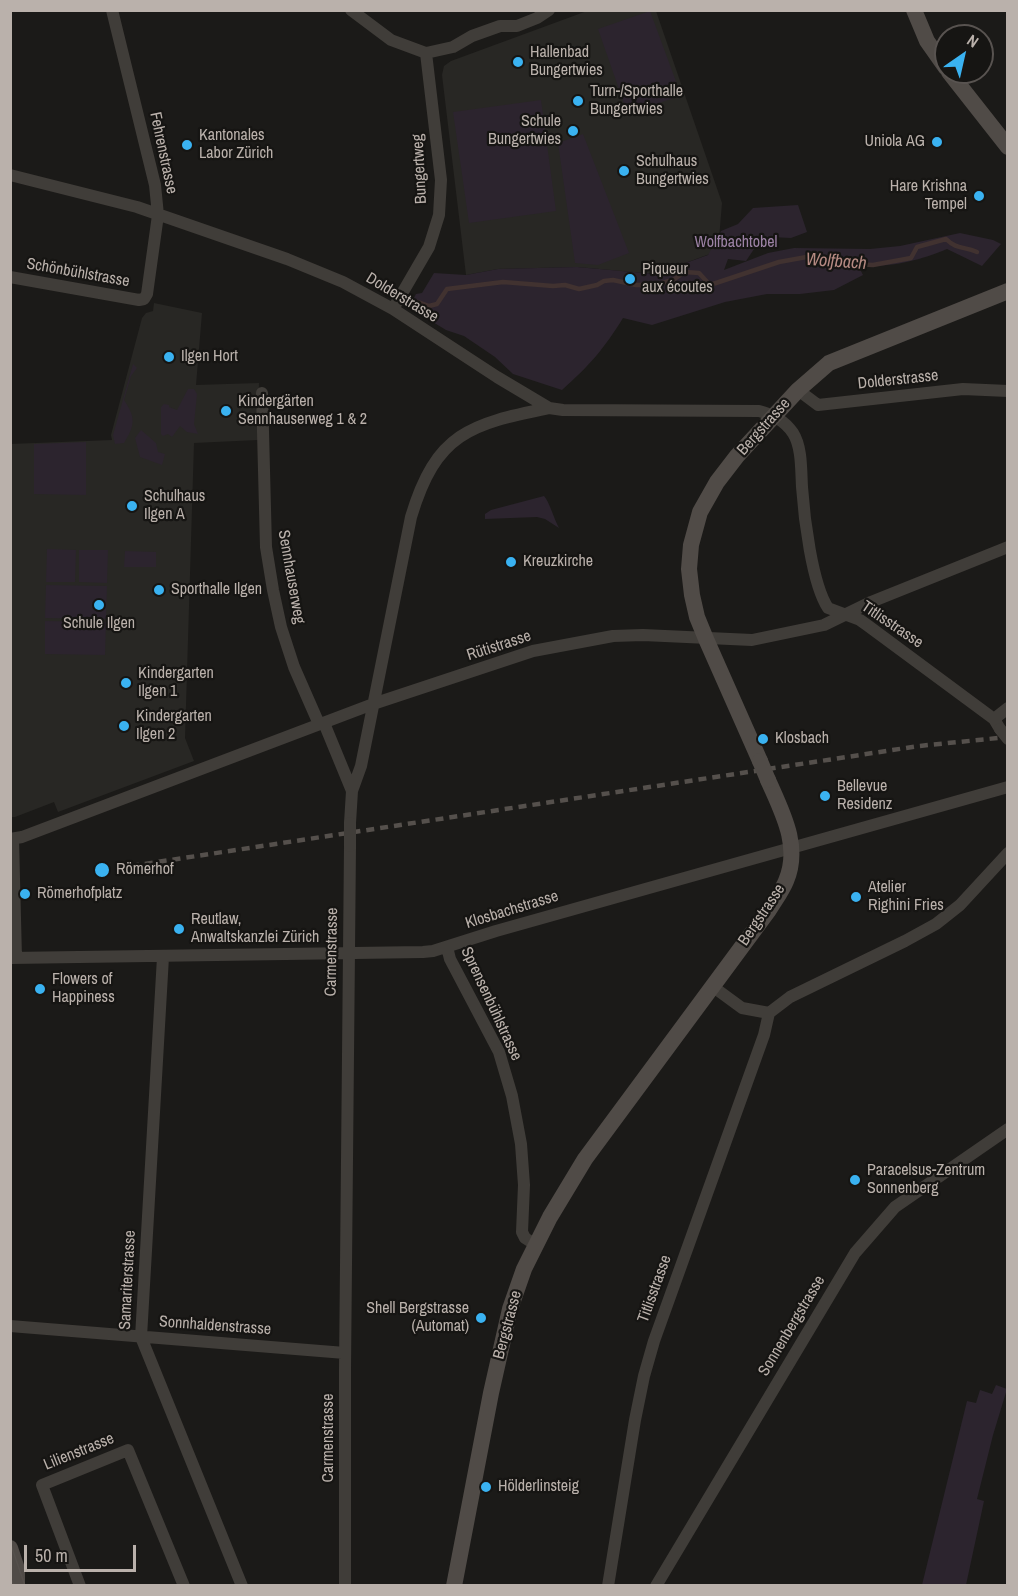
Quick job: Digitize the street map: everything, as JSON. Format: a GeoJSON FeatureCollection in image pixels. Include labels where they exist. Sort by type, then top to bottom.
{"type":"FeatureCollection","features":[{"type":"Feature","properties":{"kind":"main road"},"geometry":{"type":"LineString","coordinates":[[914,10],[927,41],[934,51]]}},
{"type":"Feature","properties":{"kind":"main road"},"geometry":{"type":"LineString","coordinates":[[958,84],[1008,147]]}},
{"type":"Feature","properties":{"kind":"main road","name":"Bergstrasse"},"geometry":{"type":"LineString","coordinates":[[454,1586],[502,1341],[518,1284],[536,1245],[585,1159],[776,898],[789,873],[791,837],[697,617],[689,570],[691,545],[700,512],[717,482],[775,415],[798,390],[829,363],[1008,291]]}},
{"type":"Feature","properties":{"kind":"main road"},"geometry":{"type":"LineString","coordinates":[[10,1548],[16,1569],[14,1581]]}},
{"type":"Feature","properties":{"kind":"street","name":"Fehrenstrasse"},"geometry":{"type":"LineString","coordinates":[[112,10],[156,185],[158,215],[147,294],[140,300]]}},
{"type":"Feature","properties":{"kind":"street"},"geometry":{"type":"LineString","coordinates":[[351,10],[391,40],[426,53],[453,47],[472,36],[500,26],[517,26],[549,10]]}},
{"type":"Feature","properties":{"kind":"street","name":"Bungertweg"},"geometry":{"type":"LineString","coordinates":[[393,309],[429,247],[439,216],[441,180],[426,53]]}},
{"type":"Feature","properties":{"kind":"street","name":"Dolderstrasse"},"geometry":{"type":"LineString","coordinates":[[10,175],[137,207],[287,259],[343,282],[393,309],[549,408],[563,411],[759,411],[775,415]]}},
{"type":"Feature","properties":{"kind":"street","name":"Schönbühlstrasse"},"geometry":{"type":"LineString","coordinates":[[10,277],[140,300]]}},
{"type":"Feature","properties":{"kind":"street","name":"Dolderstrasse"},"geometry":{"type":"LineString","coordinates":[[798,390],[818,405],[963,389],[1008,390]]}},
{"type":"Feature","properties":{"kind":"street","name":"Sennhauserweg"},"geometry":{"type":"LineString","coordinates":[[262,393],[266,547],[281,627],[294,667],[352,791]]}},
{"type":"Feature","properties":{"kind":"street","name":"Carmenstrasse"},"geometry":{"type":"LineString","coordinates":[[345,1586],[345,1353],[352,791],[361,766],[411,517],[419,489],[434,462],[448,445],[482,424],[499,418],[549,408]]}},
{"type":"Feature","properties":{"kind":"street","name":"Titlisstrasse"},"geometry":{"type":"LineString","coordinates":[[775,415],[794,434],[799,451],[805,521],[822,599],[828,608],[847,614],[867,625],[1000,729]]}},
{"type":"Feature","properties":{"kind":"street","name":"Rütistrasse"},"geometry":{"type":"LineString","coordinates":[[12,839],[373,704],[533,651],[613,636],[752,640],[824,625],[871,602],[1008,547]]}},
{"type":"Feature","properties":{"kind":"street"},"geometry":{"type":"LineString","coordinates":[[1000,729],[1008,708]]}},
{"type":"Feature","properties":{"kind":"street","name":"Klosbachstrasse"},"geometry":{"type":"LineString","coordinates":[[13,958],[423,952],[1008,787]]}},
{"type":"Feature","properties":{"kind":"street"},"geometry":{"type":"LineString","coordinates":[[12,839],[13,958]]}},
{"type":"Feature","properties":{"kind":"street"},"geometry":{"type":"LineString","coordinates":[[712,986],[742,1008],[769,1013],[790,997],[936,924],[960,905],[1008,853]]}},
{"type":"Feature","properties":{"kind":"street","name":"Sprensenbühlstrasse"},"geometry":{"type":"LineString","coordinates":[[447,947],[450,958],[499,1052],[512,1096],[521,1144],[524,1185],[522,1232],[525,1238],[536,1245]]}},
{"type":"Feature","properties":{"kind":"street","name":"Samariterstrasse"},"geometry":{"type":"LineString","coordinates":[[163,957],[141,1336],[242,1586]]}},
{"type":"Feature","properties":{"kind":"street","name":"Titlisstrasse"},"geometry":{"type":"LineString","coordinates":[[608,1586],[644,1376],[654,1341],[764,1035],[769,1013]]}},
{"type":"Feature","properties":{"kind":"street","name":"Sonnenbergstrasse"},"geometry":{"type":"LineString","coordinates":[[656,1586],[855,1253],[895,1207],[1008,1129]]}},
{"type":"Feature","properties":{"kind":"street","name":"Sonnhaldenstrasse"},"geometry":{"type":"LineString","coordinates":[[10,1326],[345,1353]]}},
{"type":"Feature","properties":{"kind":"street","name":"Lilienstrasse"},"geometry":{"type":"LineString","coordinates":[[80,1586],[42,1485],[128,1450],[184,1586]]}},
{"type":"Feature","properties":{"kind":"shaded area","name":"Schule Bungertwies"},"geometry":{"type":"Polygon","coordinates":[[[587,11],[656,11],[722,203],[718,251],[655,274],[577,267],[498,269],[466,275],[442,75],[444,66],[451,61],[587,11]]]}},
{"type":"Feature","properties":{"kind":"shaded area","name":"Schule Ilgen"},"geometry":{"type":"Polygon","coordinates":[[[154,303],[202,313],[196,385],[259,383],[258,440],[194,443],[185,738],[194,761],[58,812],[54,802],[10,817],[10,444],[112,440],[111,435],[142,318],[146,313],[153,311],[154,303]]]}},
{"type":"Feature","properties":{"kind":"green space"},"geometry":{"type":"Polygon","coordinates":[[[650,11],[681,95],[628,115],[598,29],[650,11]]]}},
{"type":"Feature","properties":{"kind":"green space"},"geometry":{"type":"Polygon","coordinates":[[[541,100],[556,211],[469,223],[453,112],[541,100]]]}},
{"type":"Feature","properties":{"kind":"green space"},"geometry":{"type":"Polygon","coordinates":[[[583,134],[629,253],[598,265],[575,263],[558,143],[583,134]]]}},
{"type":"Feature","properties":{"kind":"green space","name":"Wolfbachtobel"},"geometry":{"type":"Polygon","coordinates":[[[798,205],[807,232],[791,238],[771,237],[758,243],[746,261],[728,259],[724,270],[768,253],[794,248],[870,249],[900,246],[960,233],[1001,244],[982,266],[947,249],[892,265],[860,264],[863,275],[834,290],[800,294],[767,294],[725,302],[652,325],[623,318],[595,357],[562,390],[513,374],[495,357],[464,336],[446,330],[413,310],[412,302],[416,294],[422,293],[434,273],[466,275],[498,269],[577,267],[655,274],[708,255],[721,231],[738,224],[753,208],[798,205]]]}},
{"type":"Feature","properties":{"kind":"green space"},"geometry":{"type":"Polygon","coordinates":[[[133,364],[137,368],[131,376],[124,400],[131,412],[133,422],[124,443],[115,444],[113,435],[133,364]]]}},
{"type":"Feature","properties":{"kind":"green space"},"geometry":{"type":"Polygon","coordinates":[[[188,389],[194,389],[197,394],[194,424],[198,434],[187,432],[180,426],[172,437],[168,434],[163,436],[161,434],[161,407],[164,404],[177,410],[188,389]]]}},
{"type":"Feature","properties":{"kind":"green space"},"geometry":{"type":"Polygon","coordinates":[[[141,430],[156,443],[158,452],[165,454],[162,465],[140,457],[135,438],[141,430]]]}},
{"type":"Feature","properties":{"kind":"green space"},"geometry":{"type":"Polygon","coordinates":[[[86,442],[86,495],[34,494],[34,444],[86,442]]]}},
{"type":"Feature","properties":{"kind":"green space"},"geometry":{"type":"Polygon","coordinates":[[[544,496],[559,528],[537,517],[485,519],[485,514],[491,510],[544,496]]]}},
{"type":"Feature","properties":{"kind":"green space"},"geometry":{"type":"Polygon","coordinates":[[[47,549],[76,550],[75,582],[46,582],[47,549]]]}},
{"type":"Feature","properties":{"kind":"green space"},"geometry":{"type":"Polygon","coordinates":[[[79,550],[108,550],[107,583],[79,582],[79,550]]]}},
{"type":"Feature","properties":{"kind":"green space"},"geometry":{"type":"Polygon","coordinates":[[[125,551],[156,552],[156,567],[124,567],[125,551]]]}},
{"type":"Feature","properties":{"kind":"green space"},"geometry":{"type":"Polygon","coordinates":[[[46,585],[107,586],[106,619],[45,618],[46,585]]]}},
{"type":"Feature","properties":{"kind":"green space"},"geometry":{"type":"Polygon","coordinates":[[[45,621],[106,622],[105,655],[45,654],[45,621]]]}},
{"type":"Feature","properties":{"kind":"green space"},"geometry":{"type":"Polygon","coordinates":[[[996,1385],[1007,1389],[977,1499],[984,1501],[966,1585],[922,1585],[967,1401],[976,1403],[980,1390],[992,1394],[996,1385]]]}},
{"type":"Feature","properties":{"kind":"waterway","name":"Wolfbach"},"geometry":{"type":"LineString","coordinates":[[418,302],[429,306],[437,304],[447,289],[503,282],[565,285],[579,289],[613,280],[636,285],[655,285],[673,280],[685,272],[699,273],[710,285],[779,262],[812,256],[832,263],[873,265],[911,258],[917,247],[946,239],[957,246],[977,252]]}},
{"type":"Feature","properties":{"kind":"tram line"},"geometry":{"type":"LineString","coordinates":[[10,1542],[25,1586]]}},
{"type":"Feature","properties":{"kind":"tram line"},"geometry":{"type":"LineString","coordinates":[[10,1577],[14,1586]]}},
{"type":"Feature","properties":{"kind":"railway"},"geometry":{"type":"LineString","coordinates":[[131,866],[919,746],[1008,737]]}},
{"type":"Feature","properties":{"kind":"place","name":"Hallenbad Bungertwies"},"geometry":{"type":"Point","coordinates":[518,62]}},
{"type":"Feature","properties":{"kind":"place","name":"Turn-/Sporthalle Bungertwies"},"geometry":{"type":"Point","coordinates":[578,101]}},
{"type":"Feature","properties":{"kind":"place","name":"Schule Bungertwies"},"geometry":{"type":"Point","coordinates":[573,131]}},
{"type":"Feature","properties":{"kind":"place","name":"Uniola AG"},"geometry":{"type":"Point","coordinates":[937,142]}},
{"type":"Feature","properties":{"kind":"place","name":"Kantonales Labor Zürich"},"geometry":{"type":"Point","coordinates":[187,145]}},
{"type":"Feature","properties":{"kind":"place","name":"Schulhaus Bungertwies"},"geometry":{"type":"Point","coordinates":[624,171]}},
{"type":"Feature","properties":{"kind":"place","name":"Hare Krishna Tempel"},"geometry":{"type":"Point","coordinates":[979,196]}},
{"type":"Feature","properties":{"kind":"place","name":"Piqueur aux écoutes"},"geometry":{"type":"Point","coordinates":[630,279]}},
{"type":"Feature","properties":{"kind":"place","name":"Ilgen Hort"},"geometry":{"type":"Point","coordinates":[169,357]}},
{"type":"Feature","properties":{"kind":"place","name":"Kindergärten Sennhauserweg 1 & 2"},"geometry":{"type":"Point","coordinates":[226,411]}},
{"type":"Feature","properties":{"kind":"place","name":"Schulhaus Ilgen A"},"geometry":{"type":"Point","coordinates":[132,506]}},
{"type":"Feature","properties":{"kind":"place","name":"Kreuzkirche"},"geometry":{"type":"Point","coordinates":[511,562]}},
{"type":"Feature","properties":{"kind":"place","name":"Sporthalle Ilgen"},"geometry":{"type":"Point","coordinates":[159,590]}},
{"type":"Feature","properties":{"kind":"place","name":"Schule Ilgen"},"geometry":{"type":"Point","coordinates":[99,605]}},
{"type":"Feature","properties":{"kind":"place","name":"Kindergarten Ilgen 1"},"geometry":{"type":"Point","coordinates":[126,683]}},
{"type":"Feature","properties":{"kind":"place","name":"Kindergarten Ilgen 2"},"geometry":{"type":"Point","coordinates":[124,726]}},
{"type":"Feature","properties":{"kind":"place","name":"Klosbach"},"geometry":{"type":"Point","coordinates":[763,739]}},
{"type":"Feature","properties":{"kind":"place","name":"Bellevue Residenz"},"geometry":{"type":"Point","coordinates":[825,796]}},
{"type":"Feature","properties":{"kind":"place","name":"Römerhof"},"geometry":{"type":"Point","coordinates":[102,870]}},
{"type":"Feature","properties":{"kind":"place","name":"Römerhofplatz"},"geometry":{"type":"Point","coordinates":[25,894]}},
{"type":"Feature","properties":{"kind":"place","name":"Atelier Righini Fries"},"geometry":{"type":"Point","coordinates":[856,897]}},
{"type":"Feature","properties":{"kind":"place","name":"Reutlaw, Anwaltskanzlei Zürich"},"geometry":{"type":"Point","coordinates":[179,929]}},
{"type":"Feature","properties":{"kind":"place","name":"Flowers of Happiness"},"geometry":{"type":"Point","coordinates":[40,989]}},
{"type":"Feature","properties":{"kind":"place","name":"Paracelsus-Zentrum Sonnenberg"},"geometry":{"type":"Point","coordinates":[855,1180]}},
{"type":"Feature","properties":{"kind":"place","name":"Shell Bergstrasse (Automat)"},"geometry":{"type":"Point","coordinates":[481,1318]}},
{"type":"Feature","properties":{"kind":"place","name":"Hölderlinsteig"},"geometry":{"type":"Point","coordinates":[486,1487]}}]}
